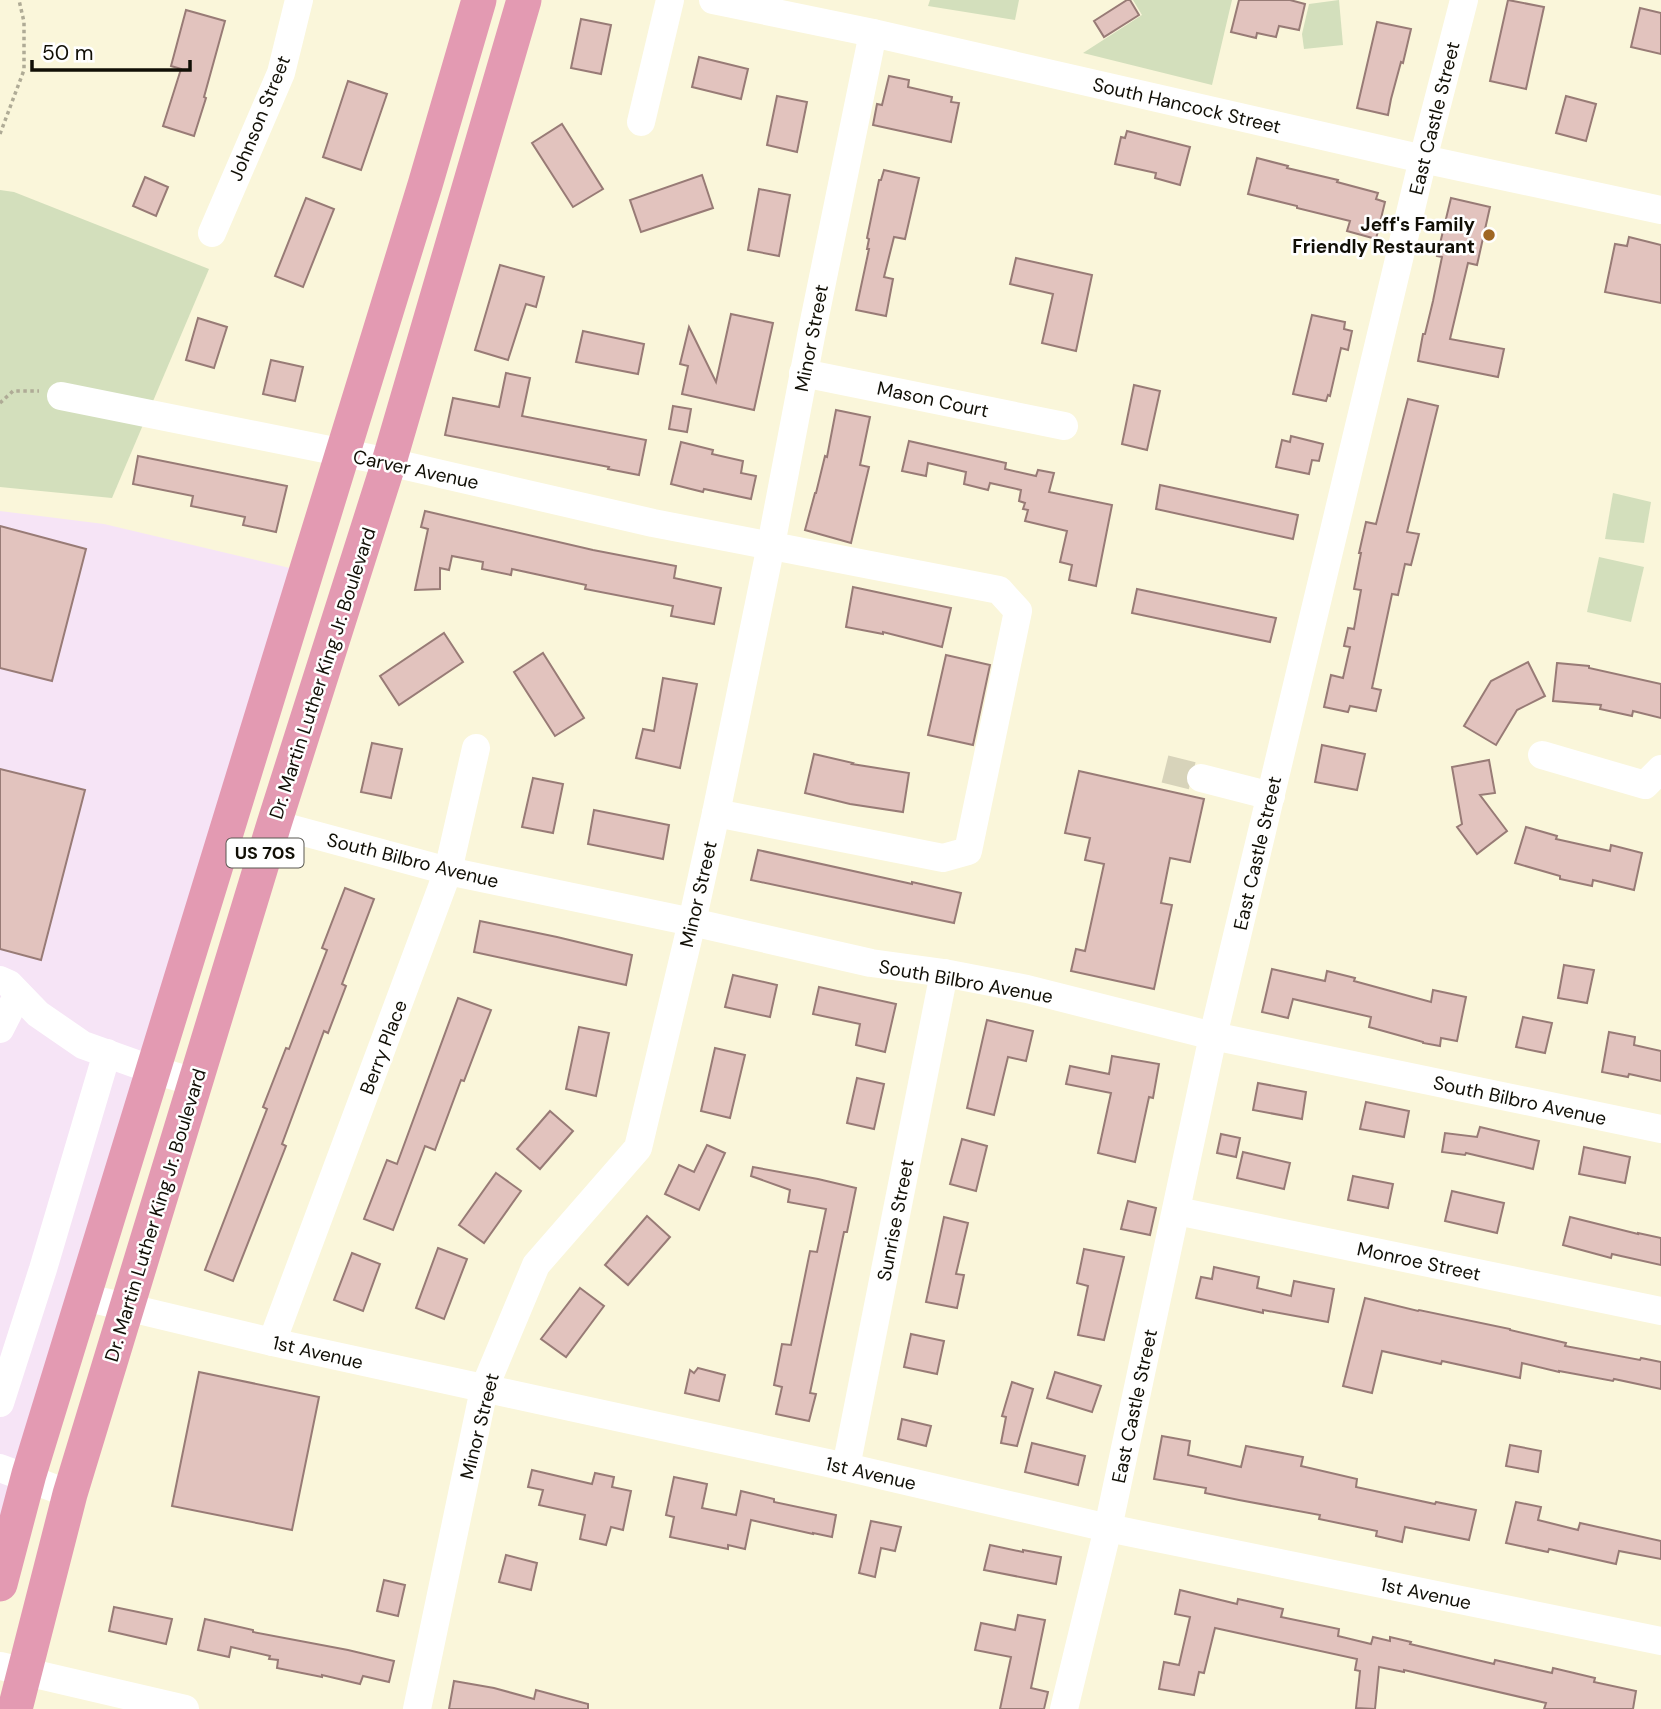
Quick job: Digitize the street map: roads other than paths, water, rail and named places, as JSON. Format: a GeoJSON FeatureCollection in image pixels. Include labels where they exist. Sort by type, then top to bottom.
{"type":"FeatureCollection","features":[{"type":"Feature","properties":{"kind":"main road","name":"US 70S"},"geometry":{"type":"LineString","coordinates":[[0,1584],[14,1474],[84,1297],[421,199],[479,0]]}},
{"type":"Feature","properties":{"kind":"main road","name":"Dr. Martin Luther King Jr. Boulevard"},"geometry":{"type":"LineString","coordinates":[[15,1709],[12,1669],[70,1494],[274,824],[388,462],[524,0]]}},
{"type":"Feature","properties":{"kind":"street","name":"Johnson Street"},"geometry":{"type":"LineString","coordinates":[[212,233],[281,73],[299,0]]}},
{"type":"Feature","properties":{"kind":"street"},"geometry":{"type":"LineString","coordinates":[[641,122],[670,0]]}},
{"type":"Feature","properties":{"kind":"street","name":"South Hancock Street"},"geometry":{"type":"LineString","coordinates":[[713,0],[873,33],[1423,159],[1661,210]]}},
{"type":"Feature","properties":{"kind":"street","name":"East Castle Street"},"geometry":{"type":"LineString","coordinates":[[1064,1709],[1108,1528],[1213,1036],[1423,159],[1464,0]]}},
{"type":"Feature","properties":{"kind":"street","name":"Minor Street"},"geometry":{"type":"LineString","coordinates":[[417,1709],[484,1389],[536,1265],[638,1148],[716,813],[873,33]]}},
{"type":"Feature","properties":{"kind":"street","name":"Mason Court"},"geometry":{"type":"LineString","coordinates":[[803,373],[1064,426]]}},
{"type":"Feature","properties":{"kind":"street","name":"Carver Avenue"},"geometry":{"type":"LineString","coordinates":[[50,393],[388,462],[653,523],[999,590],[1018,611],[968,851],[943,858],[716,813]]}},
{"type":"Feature","properties":{"kind":"street","name":"Berry Place"},"geometry":{"type":"LineString","coordinates":[[272,1342],[448,871],[476,748]]}},
{"type":"Feature","properties":{"kind":"street"},"geometry":{"type":"LineString","coordinates":[[1542,755],[1645,785],[1661,769]]}},
{"type":"Feature","properties":{"kind":"street"},"geometry":{"type":"LineString","coordinates":[[1201,778],[1271,796]]}},
{"type":"Feature","properties":{"kind":"street","name":"South Bilbro Avenue"},"geometry":{"type":"LineString","coordinates":[[274,824],[448,871],[871,963],[944,973],[1027,989],[1213,1036],[1661,1129]]}},
{"type":"Feature","properties":{"kind":"street","name":"Sunrise Street"},"geometry":{"type":"LineString","coordinates":[[846,1467],[944,973]]}},
{"type":"Feature","properties":{"kind":"street"},"geometry":{"type":"LineString","coordinates":[[9,987],[38,1014],[83,1045],[195,1082]]}},
{"type":"Feature","properties":{"kind":"street"},"geometry":{"type":"LineString","coordinates":[[0,1029],[9,987]]}},
{"type":"Feature","properties":{"kind":"street"},"geometry":{"type":"LineString","coordinates":[[0,1403],[107,1053]]}},
{"type":"Feature","properties":{"kind":"street","name":"Monroe Street"},"geometry":{"type":"LineString","coordinates":[[1177,1211],[1661,1311]]}},
{"type":"Feature","properties":{"kind":"street","name":"1st Avenue"},"geometry":{"type":"LineString","coordinates":[[84,1297],[272,1342],[846,1467],[1108,1528],[1661,1641]]}},
{"type":"Feature","properties":{"kind":"street"},"geometry":{"type":"LineString","coordinates":[[14,1474],[70,1494]]}},
{"type":"Feature","properties":{"kind":"street"},"geometry":{"type":"LineString","coordinates":[[12,1669],[185,1709]]}},
{"type":"Feature","properties":{"kind":"tunnel"},"geometry":{"type":"LineString","coordinates":[[1165,769],[1201,778]]}},
{"type":"Feature","properties":{"kind":"place","name":"Jeff's Family Friendly Restaurant"},"geometry":{"type":"Point","coordinates":[1489,235]}}]}
